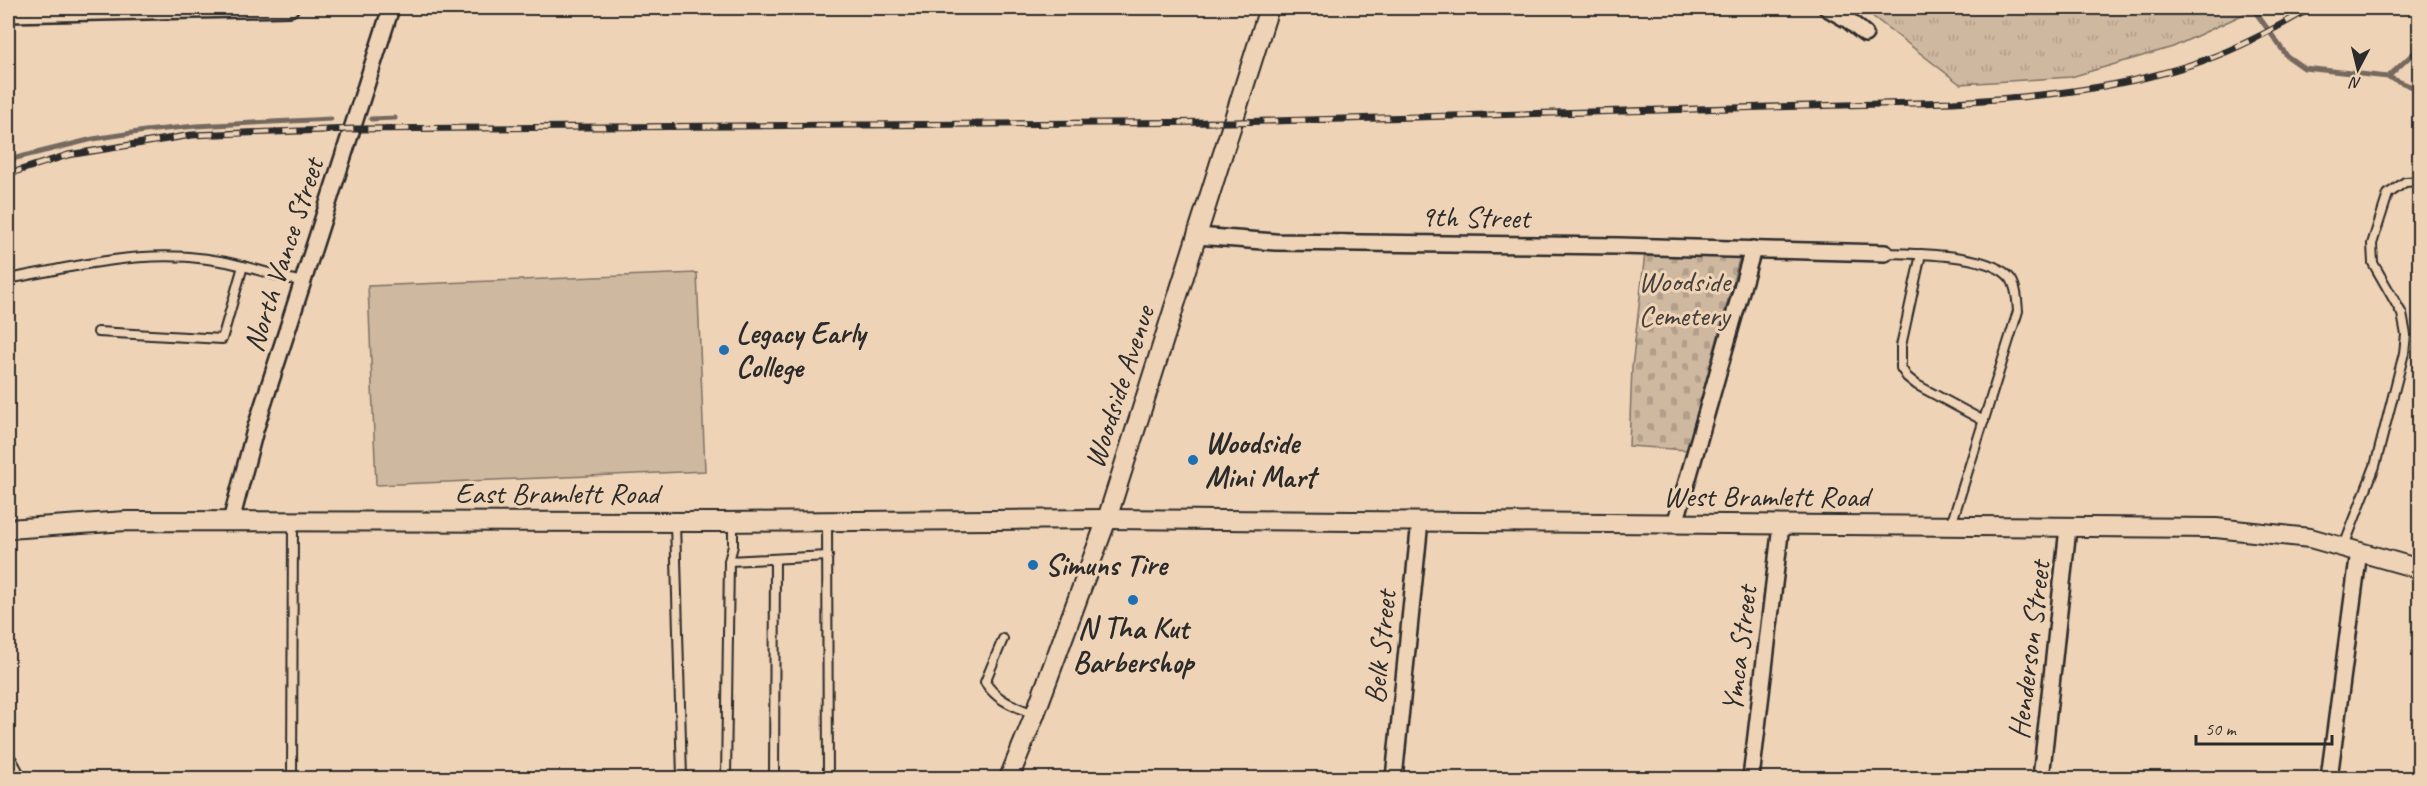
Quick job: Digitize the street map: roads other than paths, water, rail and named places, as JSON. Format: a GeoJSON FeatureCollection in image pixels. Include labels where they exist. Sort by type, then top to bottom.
{"type":"FeatureCollection","features":[{"type":"Feature","properties":{"kind":"street"},"geometry":{"type":"LineString","coordinates":[[8,14],[28,11],[290,8]]}},
{"type":"Feature","properties":{"kind":"street","name":"North Vance Street"},"geometry":{"type":"LineString","coordinates":[[231,521],[255,430],[391,8]]}},
{"type":"Feature","properties":{"kind":"street","name":"Woodside Avenue"},"geometry":{"type":"LineString","coordinates":[[1009,778],[1107,519],[1269,8]]}},
{"type":"Feature","properties":{"kind":"street"},"geometry":{"type":"LineString","coordinates":[[1827,8],[1848,20],[1865,34]]}},
{"type":"Feature","properties":{"kind":"street","name":"9th Street"},"geometry":{"type":"LineString","coordinates":[[1197,236],[1275,242],[1885,253]]}},
{"type":"Feature","properties":{"kind":"street"},"geometry":{"type":"LineString","coordinates":[[1674,524],[1753,249]]}},
{"type":"Feature","properties":{"kind":"street","name":"West Bramlett Road"},"geometry":{"type":"LineString","coordinates":[[1107,519],[2250,530],[2310,538],[2420,569]]}},
{"type":"Feature","properties":{"kind":"street","name":"East Bramlett Road"},"geometry":{"type":"LineString","coordinates":[[8,529],[126,521],[733,522],[1107,519]]}},
{"type":"Feature","properties":{"kind":"street","name":"Belk Street"},"geometry":{"type":"LineString","coordinates":[[1394,778],[1420,521]]}},
{"type":"Feature","properties":{"kind":"street","name":"Ymca Street"},"geometry":{"type":"LineString","coordinates":[[1751,778],[1781,525]]}},
{"type":"Feature","properties":{"kind":"street","name":"Henderson Street"},"geometry":{"type":"LineString","coordinates":[[2041,778],[2068,528]]}},
{"type":"Feature","properties":{"kind":"street"},"geometry":{"type":"LineString","coordinates":[[2329,778],[2351,549]]}},
{"type":"Feature","properties":{"kind":"street"},"geometry":{"type":"LineString","coordinates":[[8,763],[16,778]]}},
{"type":"Feature","properties":{"kind":"lane"},"geometry":{"type":"LineString","coordinates":[[2351,549],[2375,466],[2404,353],[2406,336],[2402,314],[2373,263],[2372,244],[2388,194],[2405,182],[2420,182]]}},
{"type":"Feature","properties":{"kind":"lane"},"geometry":{"type":"LineString","coordinates":[[1885,253],[1921,254],[1990,264],[2003,270],[2013,281],[2018,311],[1951,526]]}},
{"type":"Feature","properties":{"kind":"lane"},"geometry":{"type":"LineString","coordinates":[[1921,254],[1901,346],[1901,368],[1917,385],[1984,421]]}},
{"type":"Feature","properties":{"kind":"lane"},"geometry":{"type":"LineString","coordinates":[[8,279],[123,257],[193,256],[303,282]]}},
{"type":"Feature","properties":{"kind":"lane"},"geometry":{"type":"LineString","coordinates":[[98,332],[222,339],[243,266]]}},
{"type":"Feature","properties":{"kind":"lane"},"geometry":{"type":"LineString","coordinates":[[292,778],[293,521]]}},
{"type":"Feature","properties":{"kind":"lane"},"geometry":{"type":"LineString","coordinates":[[827,521],[828,778]]}},
{"type":"Feature","properties":{"kind":"lane"},"geometry":{"type":"LineString","coordinates":[[675,522],[682,778]]}},
{"type":"Feature","properties":{"kind":"lane"},"geometry":{"type":"LineString","coordinates":[[726,778],[729,561],[733,546],[733,522]]}},
{"type":"Feature","properties":{"kind":"lane"},"geometry":{"type":"LineString","coordinates":[[729,561],[828,556]]}},
{"type":"Feature","properties":{"kind":"lane"},"geometry":{"type":"LineString","coordinates":[[774,778],[775,559]]}},
{"type":"Feature","properties":{"kind":"lane"},"geometry":{"type":"LineString","coordinates":[[1003,639],[985,682],[993,694],[1000,699],[1035,714]]}},
{"type":"Feature","properties":{"kind":"waterway"},"geometry":{"type":"LineString","coordinates":[[2249,8],[2254,10],[2287,56],[2304,68],[2388,77],[2420,90]]}},
{"type":"Feature","properties":{"kind":"waterway"},"geometry":{"type":"LineString","coordinates":[[2388,77],[2420,47]]}},
{"type":"Feature","properties":{"kind":"waterway"},"geometry":{"type":"LineString","coordinates":[[371,119],[395,118]]}},
{"type":"Feature","properties":{"kind":"waterway"},"geometry":{"type":"LineString","coordinates":[[8,160],[93,139],[145,131],[331,119]]}},
{"type":"Feature","properties":{"kind":"railway"},"geometry":{"type":"LineString","coordinates":[[8,174],[68,155],[192,135],[353,129],[1232,122],[1985,100],[2112,85],[2174,70],[2232,49],[2311,8]]}},
{"type":"Feature","properties":{"kind":"place","name":"Legacy Early College"},"geometry":{"type":"Point","coordinates":[724,350]}},
{"type":"Feature","properties":{"kind":"place","name":"Woodside Mini Mart"},"geometry":{"type":"Point","coordinates":[1193,460]}},
{"type":"Feature","properties":{"kind":"place","name":"Simuns Tire"},"geometry":{"type":"Point","coordinates":[1033,565]}},
{"type":"Feature","properties":{"kind":"place","name":"N Tha Kut Barbershop"},"geometry":{"type":"Point","coordinates":[1133,600]}},
{"type":"Feature","properties":{"kind":"park label","name":"Woodside Cemetery"},"geometry":{"type":"Point","coordinates":[1684,298]}}]}
